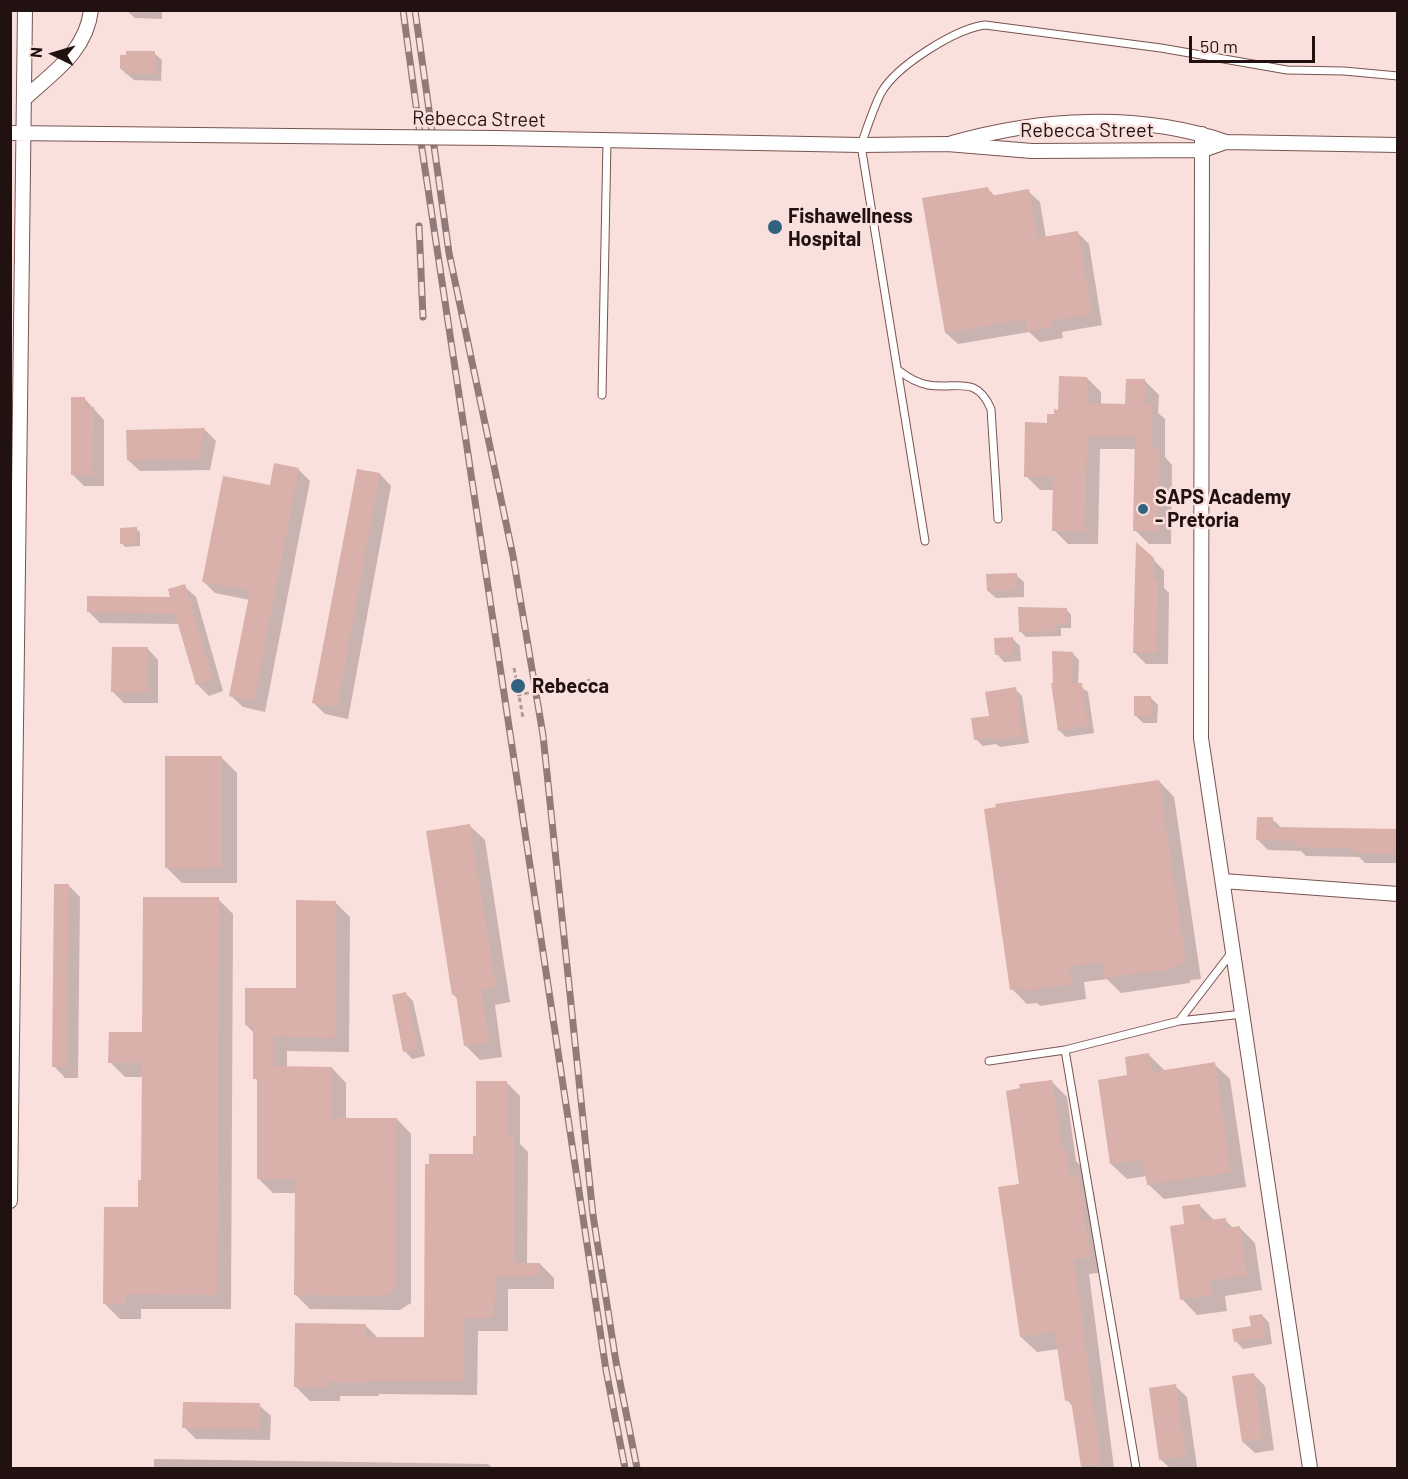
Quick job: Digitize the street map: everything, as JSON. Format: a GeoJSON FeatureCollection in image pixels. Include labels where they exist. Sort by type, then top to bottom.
{"type":"FeatureCollection","features":[{"type":"Feature","properties":{"kind":"street"},"geometry":{"type":"LineString","coordinates":[[10,1202],[17,133],[24,99],[25,10]]}},
{"type":"Feature","properties":{"kind":"street"},"geometry":{"type":"LineString","coordinates":[[24,99],[77,49],[86,35],[91,10]]}},
{"type":"Feature","properties":{"kind":"street","name":"Rebecca Street"},"geometry":{"type":"LineString","coordinates":[[947,144],[1002,130],[1070,123],[1132,123],[1202,134],[1226,142],[1398,145]]}},
{"type":"Feature","properties":{"kind":"street","name":"Rebecca Street"},"geometry":{"type":"LineString","coordinates":[[17,133],[496,138],[861,146],[947,144],[1032,151],[1203,150],[1226,142]]}},
{"type":"Feature","properties":{"kind":"street"},"geometry":{"type":"LineString","coordinates":[[1202,134],[1201,728],[1214,839],[1223,881],[1310,1468]]}},
{"type":"Feature","properties":{"kind":"street"},"geometry":{"type":"LineString","coordinates":[[1223,881],[1398,894]]}},
{"type":"Feature","properties":{"kind":"lane"},"geometry":{"type":"LineString","coordinates":[[925,541],[861,146],[882,92],[899,72],[968,27],[985,25],[1161,48],[1278,69],[1398,76]]}},
{"type":"Feature","properties":{"kind":"lane"},"geometry":{"type":"LineString","coordinates":[[602,395],[607,141]]}},
{"type":"Feature","properties":{"kind":"lane"},"geometry":{"type":"LineString","coordinates":[[898,370],[927,385],[969,386],[987,401],[991,408],[998,519]]}},
{"type":"Feature","properties":{"kind":"lane"},"geometry":{"type":"LineString","coordinates":[[1179,1021],[1233,950]]}},
{"type":"Feature","properties":{"kind":"lane"},"geometry":{"type":"LineString","coordinates":[[989,1061],[1065,1050],[1179,1021],[1243,1014]]}},
{"type":"Feature","properties":{"kind":"lane"},"geometry":{"type":"LineString","coordinates":[[1065,1050],[1136,1468]]}},
{"type":"Feature","properties":{"kind":"path"},"geometry":{"type":"LineString","coordinates":[[514,668],[517,695],[523,718]]}},
{"type":"Feature","properties":{"kind":"path"},"geometry":{"type":"LineString","coordinates":[[517,695],[590,680]]}},
{"type":"Feature","properties":{"kind":"building"},"geometry":{"type":"Polygon","coordinates":[[[126,51],[155,51],[155,74],[125,74],[125,69],[120,69],[120,55],[126,55],[126,51]]]}},
{"type":"Feature","properties":{"kind":"building"},"geometry":{"type":"Polygon","coordinates":[[[988,187],[990,196],[1029,189],[1037,238],[1078,231],[1092,314],[1051,321],[1052,327],[1027,332],[1025,319],[945,333],[922,198],[988,187]]]}},
{"type":"Feature","properties":{"kind":"building"},"geometry":{"type":"Polygon","coordinates":[[[1059,376],[1087,377],[1087,403],[1125,404],[1126,379],[1145,379],[1145,404],[1152,404],[1151,449],[1159,449],[1158,531],[1133,531],[1135,436],[1087,436],[1085,531],[1052,531],[1053,477],[1024,477],[1025,422],[1047,423],[1047,414],[1054,414],[1054,409],[1058,410],[1059,376]]]}},
{"type":"Feature","properties":{"kind":"building"},"geometry":{"type":"Polygon","coordinates":[[[71,397],[85,397],[85,407],[94,407],[93,475],[71,475],[71,397]]]}},
{"type":"Feature","properties":{"kind":"building"},"geometry":{"type":"Polygon","coordinates":[[[205,428],[198,459],[127,460],[126,430],[205,428]]]}},
{"type":"Feature","properties":{"kind":"building"},"geometry":{"type":"Polygon","coordinates":[[[274,463],[299,468],[254,701],[229,696],[250,591],[202,582],[223,476],[270,485],[274,463]]]}},
{"type":"Feature","properties":{"kind":"building"},"geometry":{"type":"Polygon","coordinates":[[[357,469],[380,473],[337,708],[312,703],[357,469]]]}},
{"type":"Feature","properties":{"kind":"building"},"geometry":{"type":"Polygon","coordinates":[[[137,527],[137,543],[120,544],[120,528],[137,527]]]}},
{"type":"Feature","properties":{"kind":"building"},"geometry":{"type":"Polygon","coordinates":[[[1136,542],[1154,558],[1153,580],[1158,580],[1157,653],[1133,653],[1136,542]]]}},
{"type":"Feature","properties":{"kind":"building"},"geometry":{"type":"Polygon","coordinates":[[[1017,573],[1017,590],[987,591],[986,574],[1017,573]]]}},
{"type":"Feature","properties":{"kind":"building"},"geometry":{"type":"Polygon","coordinates":[[[185,584],[213,680],[196,685],[175,614],[87,612],[87,596],[170,597],[168,589],[185,584]]]}},
{"type":"Feature","properties":{"kind":"building"},"geometry":{"type":"Polygon","coordinates":[[[1018,607],[1067,608],[1067,624],[1056,624],[1056,631],[1019,632],[1018,607]]]}},
{"type":"Feature","properties":{"kind":"building"},"geometry":{"type":"Polygon","coordinates":[[[1013,637],[1014,654],[995,655],[994,638],[1013,637]]]}},
{"type":"Feature","properties":{"kind":"building"},"geometry":{"type":"Polygon","coordinates":[[[112,647],[148,647],[148,692],[111,692],[112,647]]]}},
{"type":"Feature","properties":{"kind":"building"},"geometry":{"type":"Polygon","coordinates":[[[1052,651],[1073,652],[1072,683],[1082,683],[1088,726],[1058,731],[1051,683],[1053,683],[1052,651]]]}},
{"type":"Feature","properties":{"kind":"building"},"geometry":{"type":"Polygon","coordinates":[[[1016,687],[1023,736],[991,741],[991,737],[974,740],[971,718],[989,716],[985,692],[1016,687]]]}},
{"type":"Feature","properties":{"kind":"building"},"geometry":{"type":"Polygon","coordinates":[[[1134,696],[1151,696],[1151,716],[1134,716],[1134,696]]]}},
{"type":"Feature","properties":{"kind":"building"},"geometry":{"type":"Polygon","coordinates":[[[165,756],[222,756],[222,868],[165,868],[165,756]]]}},
{"type":"Feature","properties":{"kind":"building"},"geometry":{"type":"Polygon","coordinates":[[[1159,780],[1186,963],[1175,965],[1176,968],[1104,978],[1102,962],[1069,967],[1072,984],[1023,991],[1022,988],[1010,990],[984,809],[996,807],[995,804],[1159,780]]]}},
{"type":"Feature","properties":{"kind":"building"},"geometry":{"type":"Polygon","coordinates":[[[1257,817],[1273,817],[1273,827],[1398,829],[1398,854],[1353,853],[1353,848],[1295,847],[1295,841],[1256,840],[1257,817]]]}},
{"type":"Feature","properties":{"kind":"building"},"geometry":{"type":"Polygon","coordinates":[[[470,824],[496,988],[481,990],[489,1042],[464,1046],[456,994],[452,995],[426,831],[470,824]]]}},
{"type":"Feature","properties":{"kind":"building"},"geometry":{"type":"Polygon","coordinates":[[[54,884],[69,884],[67,1067],[52,1067],[54,884]]]}},
{"type":"Feature","properties":{"kind":"building"},"geometry":{"type":"Polygon","coordinates":[[[143,897],[219,897],[217,1295],[126,1294],[126,1304],[103,1304],[104,1207],[138,1207],[138,1180],[141,1180],[142,1063],[108,1063],[109,1032],[142,1032],[143,897]]]}},
{"type":"Feature","properties":{"kind":"building"},"geometry":{"type":"Polygon","coordinates":[[[296,900],[336,901],[335,1038],[273,1037],[273,1066],[332,1067],[332,1118],[397,1118],[396,1288],[385,1296],[294,1295],[295,1179],[257,1179],[257,1079],[253,1079],[253,1025],[245,1025],[245,988],[296,988],[296,900]]]}},
{"type":"Feature","properties":{"kind":"building"},"geometry":{"type":"Polygon","coordinates":[[[406,992],[418,1049],[403,1052],[392,995],[406,992]]]}},
{"type":"Feature","properties":{"kind":"building"},"geometry":{"type":"Polygon","coordinates":[[[1149,1053],[1152,1072],[1215,1062],[1231,1172],[1147,1185],[1143,1160],[1110,1164],[1098,1080],[1127,1075],[1125,1057],[1149,1053]]]}},
{"type":"Feature","properties":{"kind":"building"},"geometry":{"type":"Polygon","coordinates":[[[1052,1080],[1062,1149],[1066,1149],[1070,1176],[1079,1175],[1090,1257],[1074,1259],[1101,1464],[1081,1467],[1071,1400],[1065,1401],[1055,1332],[1020,1337],[998,1187],[1019,1184],[1006,1091],[1020,1088],[1019,1084],[1052,1080]]]}},
{"type":"Feature","properties":{"kind":"building"},"geometry":{"type":"Polygon","coordinates":[[[476,1081],[507,1081],[507,1136],[514,1136],[514,1263],[540,1263],[540,1276],[495,1276],[494,1318],[464,1318],[464,1381],[327,1382],[327,1388],[294,1387],[295,1323],[366,1324],[366,1337],[424,1337],[425,1164],[429,1164],[429,1154],[473,1154],[473,1136],[476,1136],[476,1081]]]}},
{"type":"Feature","properties":{"kind":"building"},"geometry":{"type":"Polygon","coordinates":[[[1200,1204],[1202,1221],[1226,1218],[1227,1228],[1240,1226],[1247,1275],[1210,1281],[1212,1295],[1180,1300],[1170,1226],[1184,1224],[1182,1206],[1200,1204]]]}},
{"type":"Feature","properties":{"kind":"building"},"geometry":{"type":"Polygon","coordinates":[[[1262,1314],[1266,1337],[1234,1342],[1232,1329],[1251,1326],[1249,1316],[1262,1314]]]}},
{"type":"Feature","properties":{"kind":"building"},"geometry":{"type":"Polygon","coordinates":[[[1254,1373],[1263,1439],[1242,1442],[1232,1376],[1254,1373]]]}},
{"type":"Feature","properties":{"kind":"building"},"geometry":{"type":"Polygon","coordinates":[[[1176,1384],[1186,1456],[1159,1460],[1149,1388],[1176,1384]]]}},
{"type":"Feature","properties":{"kind":"building"},"geometry":{"type":"Polygon","coordinates":[[[183,1402],[260,1403],[259,1429],[182,1428],[183,1402]]]}},
{"type":"Feature","properties":{"kind":"railway"},"geometry":{"type":"LineString","coordinates":[[403,10],[606,1370],[625,1468]]}},
{"type":"Feature","properties":{"kind":"railway"},"geometry":{"type":"LineString","coordinates":[[415,10],[449,253],[513,556],[543,735],[593,1215],[616,1362],[637,1468]]}},
{"type":"Feature","properties":{"kind":"railway"},"geometry":{"type":"LineString","coordinates":[[419,226],[423,317]]}},
{"type":"Feature","properties":{"kind":"place","name":"Fishawellness Hospital"},"geometry":{"type":"Point","coordinates":[775,227]}},
{"type":"Feature","properties":{"kind":"place","name":"SAPS Academy - Pretoria"},"geometry":{"type":"Point","coordinates":[1143,509]}},
{"type":"Feature","properties":{"kind":"place","name":"Rebecca"},"geometry":{"type":"Point","coordinates":[518,686]}}]}
